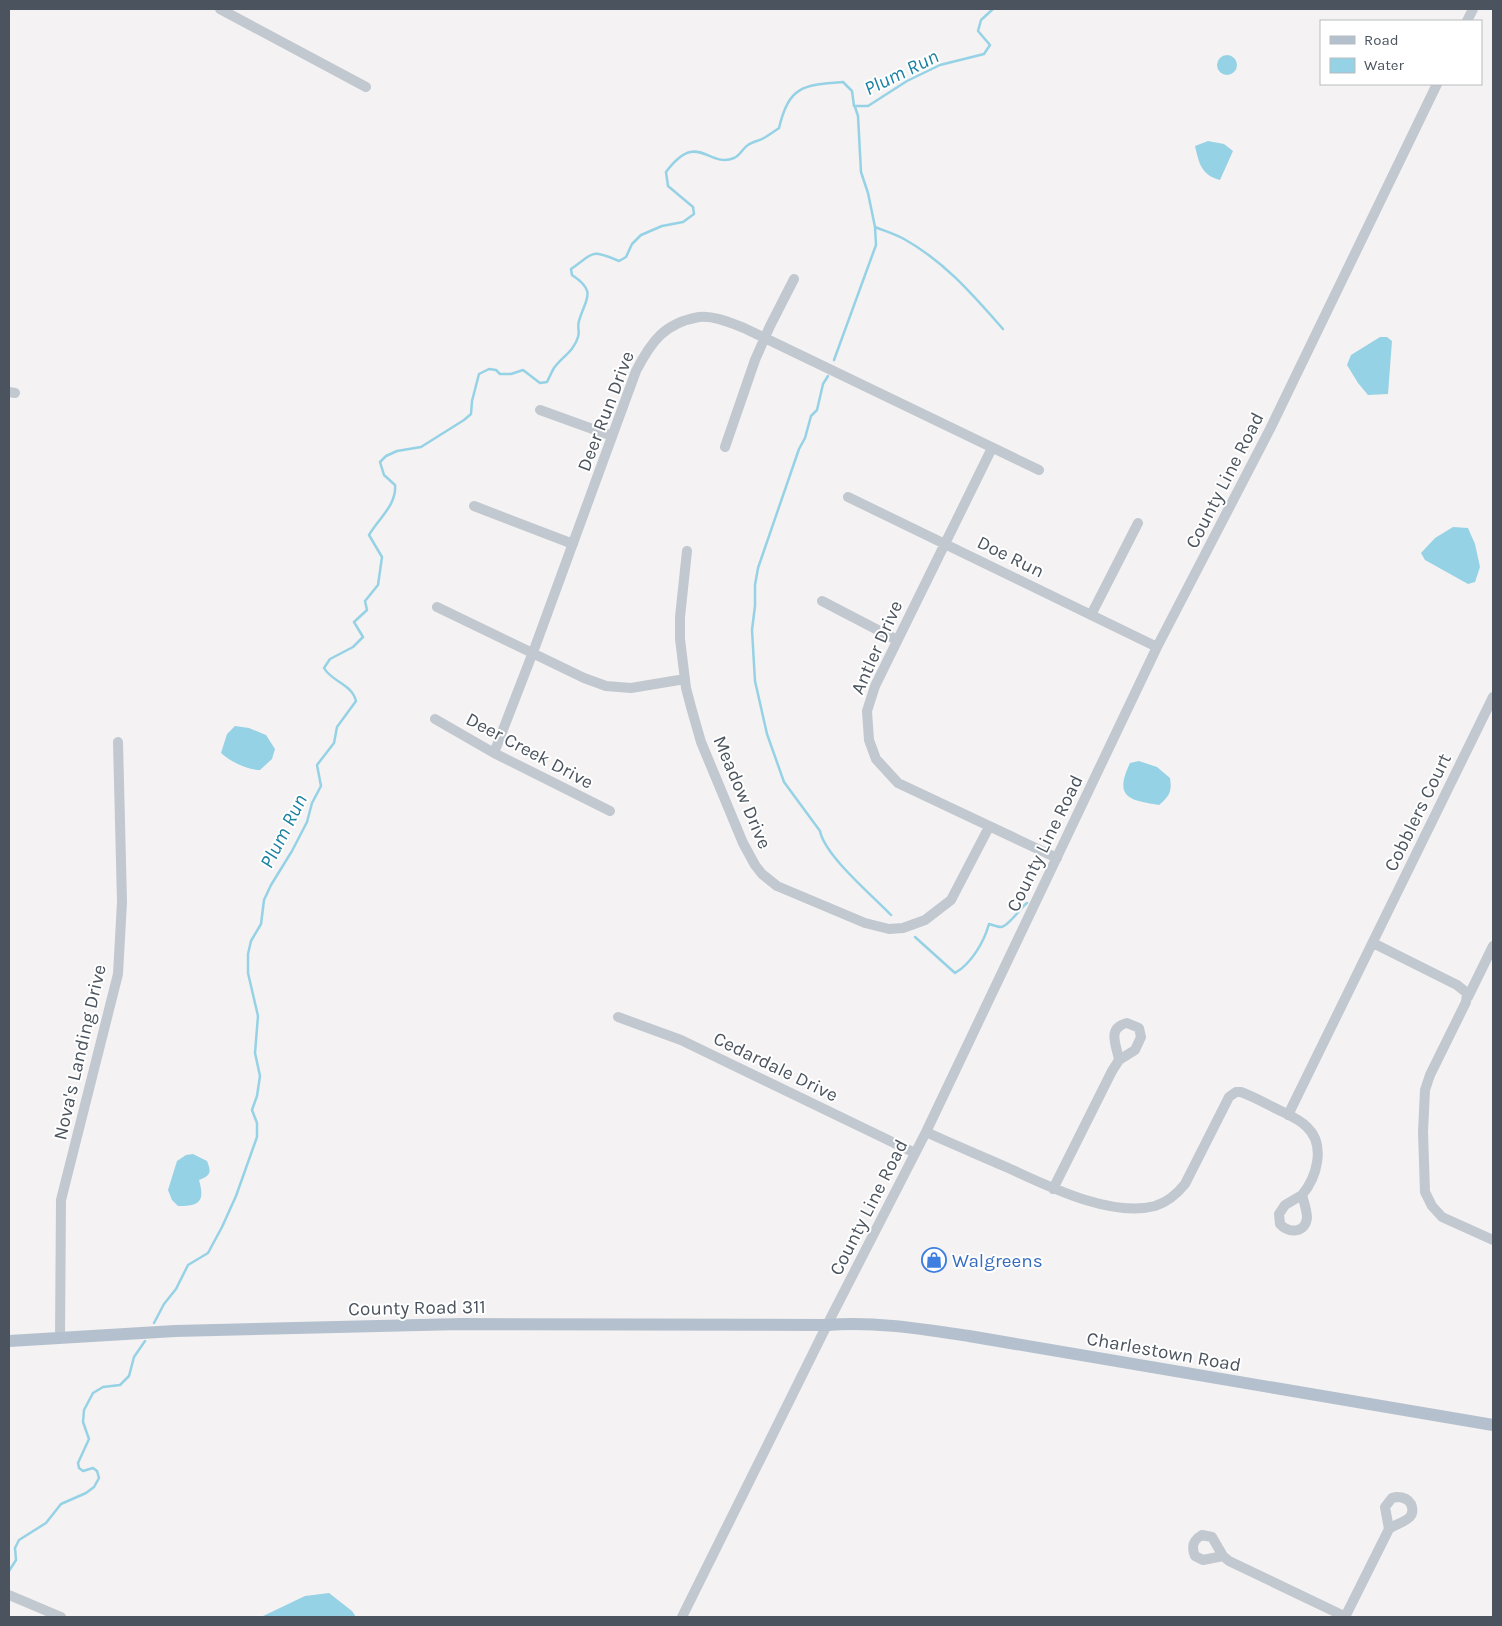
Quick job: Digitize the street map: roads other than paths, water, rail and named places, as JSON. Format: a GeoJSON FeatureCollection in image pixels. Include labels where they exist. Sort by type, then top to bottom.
{"type":"FeatureCollection","features":[{"type":"Feature","properties":{"kind":"main road","name":"Charlestown Road"},"geometry":{"type":"LineString","coordinates":[[827,1325],[851,1323],[879,1324],[969,1336],[1493,1425]]}},
{"type":"Feature","properties":{"kind":"main road","name":"County Road 311"},"geometry":{"type":"LineString","coordinates":[[9,1340],[175,1332],[453,1324],[827,1325]]}},
{"type":"Feature","properties":{"kind":"street"},"geometry":{"type":"LineString","coordinates":[[220,9],[366,86]]}},
{"type":"Feature","properties":{"kind":"street","name":"County Line Road"},"geometry":{"type":"LineString","coordinates":[[682,1617],[827,1325],[926,1132],[1157,647],[1270,429],[1437,85]]}},
{"type":"Feature","properties":{"kind":"street"},"geometry":{"type":"LineString","coordinates":[[725,447],[755,360],[794,279]]}},
{"type":"Feature","properties":{"kind":"street","name":"Deer Run Drive"},"geometry":{"type":"LineString","coordinates":[[494,753],[636,371],[651,344],[664,332],[698,317],[728,322],[765,337],[1039,470]]}},
{"type":"Feature","properties":{"kind":"street"},"geometry":{"type":"LineString","coordinates":[[540,410],[612,436]]}},
{"type":"Feature","properties":{"kind":"street","name":"Antler Drive"},"geometry":{"type":"LineString","coordinates":[[992,448],[875,686],[867,711],[869,740],[876,759],[898,783],[1057,858]]}},
{"type":"Feature","properties":{"kind":"street","name":"Doe Run"},"geometry":{"type":"LineString","coordinates":[[848,497],[1157,647]]}},
{"type":"Feature","properties":{"kind":"street"},"geometry":{"type":"LineString","coordinates":[[474,506],[573,544]]}},
{"type":"Feature","properties":{"kind":"street"},"geometry":{"type":"LineString","coordinates":[[1091,615],[1138,523]]}},
{"type":"Feature","properties":{"kind":"street","name":"Meadow Drive"},"geometry":{"type":"LineString","coordinates":[[687,551],[680,617],[680,639],[685,679],[691,706],[701,742],[743,842],[762,874],[777,886],[865,923],[889,929],[903,928],[924,920],[951,900],[989,827]]}},
{"type":"Feature","properties":{"kind":"street"},"geometry":{"type":"LineString","coordinates":[[822,601],[897,640]]}},
{"type":"Feature","properties":{"kind":"street"},"geometry":{"type":"LineString","coordinates":[[437,607],[584,678],[606,686],[631,688],[685,679]]}},
{"type":"Feature","properties":{"kind":"street","name":"Cobblers Court"},"geometry":{"type":"LineString","coordinates":[[1288,1115],[1493,697]]}},
{"type":"Feature","properties":{"kind":"street","name":"Deer Creek Drive"},"geometry":{"type":"LineString","coordinates":[[435,719],[494,753],[610,812]]}},
{"type":"Feature","properties":{"kind":"street","name":"Nova's Landing Drive"},"geometry":{"type":"LineString","coordinates":[[60,1338],[61,1200],[118,974],[122,902],[118,742]]}},
{"type":"Feature","properties":{"kind":"street"},"geometry":{"type":"LineString","coordinates":[[1373,943],[1462,988],[1467,993],[1468,998]]}},
{"type":"Feature","properties":{"kind":"street"},"geometry":{"type":"LineString","coordinates":[[1493,946],[1430,1075],[1425,1090],[1423,1132],[1426,1192],[1432,1206],[1442,1217],[1493,1240]]}},
{"type":"Feature","properties":{"kind":"street","name":"Cedardale Drive"},"geometry":{"type":"LineString","coordinates":[[618,1017],[681,1040],[915,1153]]}},
{"type":"Feature","properties":{"kind":"street"},"geometry":{"type":"LineString","coordinates":[[1053,1189],[1119,1060]]}},
{"type":"Feature","properties":{"kind":"street"},"geometry":{"type":"LineString","coordinates":[[926,1132],[1053,1189],[1086,1201],[1136,1208],[1155,1206],[1172,1198],[1185,1184],[1232,1094],[1236,1092],[1246,1094],[1288,1115],[1307,1128],[1316,1140],[1317,1162],[1313,1175],[1302,1195]]}},
{"type":"Feature","properties":{"kind":"street"},"geometry":{"type":"LineString","coordinates":[[1223,1556],[1229,1561],[1346,1617],[1389,1529]]}},
{"type":"Feature","properties":{"kind":"street"},"geometry":{"type":"LineString","coordinates":[[9,1595],[61,1617]]}},
{"type":"Feature","properties":{"kind":"water"},"geometry":{"type":"Polygon","coordinates":[[[1227,55],[1234,58],[1237,65],[1234,72],[1227,75],[1220,72],[1217,65],[1220,58],[1227,55]]]}},
{"type":"Feature","properties":{"kind":"water"},"geometry":{"type":"Polygon","coordinates":[[[1208,141],[1224,144],[1233,151],[1220,180],[1205,172],[1198,158],[1195,146],[1208,141]]]}},
{"type":"Feature","properties":{"kind":"water"},"geometry":{"type":"Polygon","coordinates":[[[1380,337],[1387,337],[1392,341],[1388,394],[1368,395],[1347,365],[1351,355],[1380,337]]]}},
{"type":"Feature","properties":{"kind":"water"},"geometry":{"type":"Polygon","coordinates":[[[1453,527],[1468,528],[1475,544],[1480,567],[1475,582],[1468,584],[1425,560],[1421,553],[1435,538],[1453,527]]]}},
{"type":"Feature","properties":{"kind":"water"},"geometry":{"type":"Polygon","coordinates":[[[235,726],[249,728],[266,735],[275,749],[272,759],[260,770],[239,764],[221,753],[227,734],[235,726]]]}},
{"type":"Feature","properties":{"kind":"water"},"geometry":{"type":"Polygon","coordinates":[[[1139,761],[1157,767],[1170,778],[1171,786],[1169,793],[1166,799],[1159,805],[1132,798],[1124,790],[1125,774],[1130,763],[1139,761]]]}},
{"type":"Feature","properties":{"kind":"water"},"geometry":{"type":"Polygon","coordinates":[[[193,1154],[207,1161],[210,1171],[206,1177],[199,1180],[201,1197],[199,1201],[191,1205],[178,1206],[172,1200],[168,1190],[177,1161],[186,1155],[193,1154]]]}},
{"type":"Feature","properties":{"kind":"water"},"geometry":{"type":"Polygon","coordinates":[[[329,1593],[352,1611],[356,1617],[261,1617],[305,1596],[329,1593]]]}},
{"type":"Feature","properties":{"kind":"waterway","name":"Plum Run"},"geometry":{"type":"LineString","coordinates":[[154,1323],[164,1304],[176,1289],[188,1265],[208,1253],[236,1196],[257,1137],[257,1123],[252,1110],[257,1096],[260,1076],[255,1053],[258,1016],[248,973],[248,954],[251,941],[261,924],[264,900],[307,822],[312,803],[321,786],[317,765],[334,743],[337,727],[356,701],[354,695],[324,668],[330,659],[353,647],[363,637],[354,622],[367,610],[365,601],[378,585],[382,557],[369,535],[390,505],[395,492],[395,485],[384,475],[380,462],[386,456],[397,451],[421,447],[464,420],[471,414],[472,401],[479,374],[489,369],[496,370],[500,374],[511,374],[523,370],[540,383],[547,382],[554,368],[571,350],[579,335],[578,325],[586,301],[587,291],[585,286],[572,275],[571,269],[594,254],[619,261],[626,257],[632,244],[641,235],[662,226],[683,222],[694,214],[693,207],[668,186],[666,172],[686,153],[702,153],[725,160],[736,157],[748,145],[764,138],[779,128],[783,114],[793,96],[800,90],[808,87],[843,82],[852,91],[854,106],[868,106],[907,81],[940,65],[984,54],[990,45],[978,31],[981,20],[993,9]]}},
{"type":"Feature","properties":{"kind":"waterway"},"geometry":{"type":"LineString","coordinates":[[834,360],[876,245],[875,227],[868,193],[861,172],[858,116],[855,107]]}},
{"type":"Feature","properties":{"kind":"waterway"},"geometry":{"type":"LineString","coordinates":[[875,227],[904,239],[945,268],[1003,329]]}},
{"type":"Feature","properties":{"kind":"waterway"},"geometry":{"type":"LineString","coordinates":[[828,376],[823,384],[817,410],[811,416],[805,438],[799,449],[758,568],[752,630],[755,681],[767,734],[784,782],[820,831],[831,852],[891,915]]}},
{"type":"Feature","properties":{"kind":"waterway"},"geometry":{"type":"LineString","coordinates":[[915,937],[955,973],[976,952],[989,924],[1000,927],[1004,926],[1027,903]]}},
{"type":"Feature","properties":{"kind":"waterway","name":"Plum Run"},"geometry":{"type":"LineString","coordinates":[[9,1571],[16,1560],[15,1548],[19,1540],[46,1523],[61,1504],[86,1493],[94,1487],[99,1478],[97,1471],[93,1468],[83,1471],[79,1468],[78,1463],[89,1439],[83,1422],[84,1410],[93,1393],[103,1387],[120,1385],[129,1376],[134,1357],[145,1341]]}},
{"type":"Feature","properties":{"kind":"place","name":"Walgreens"},"geometry":{"type":"Point","coordinates":[934,1260]}}]}
